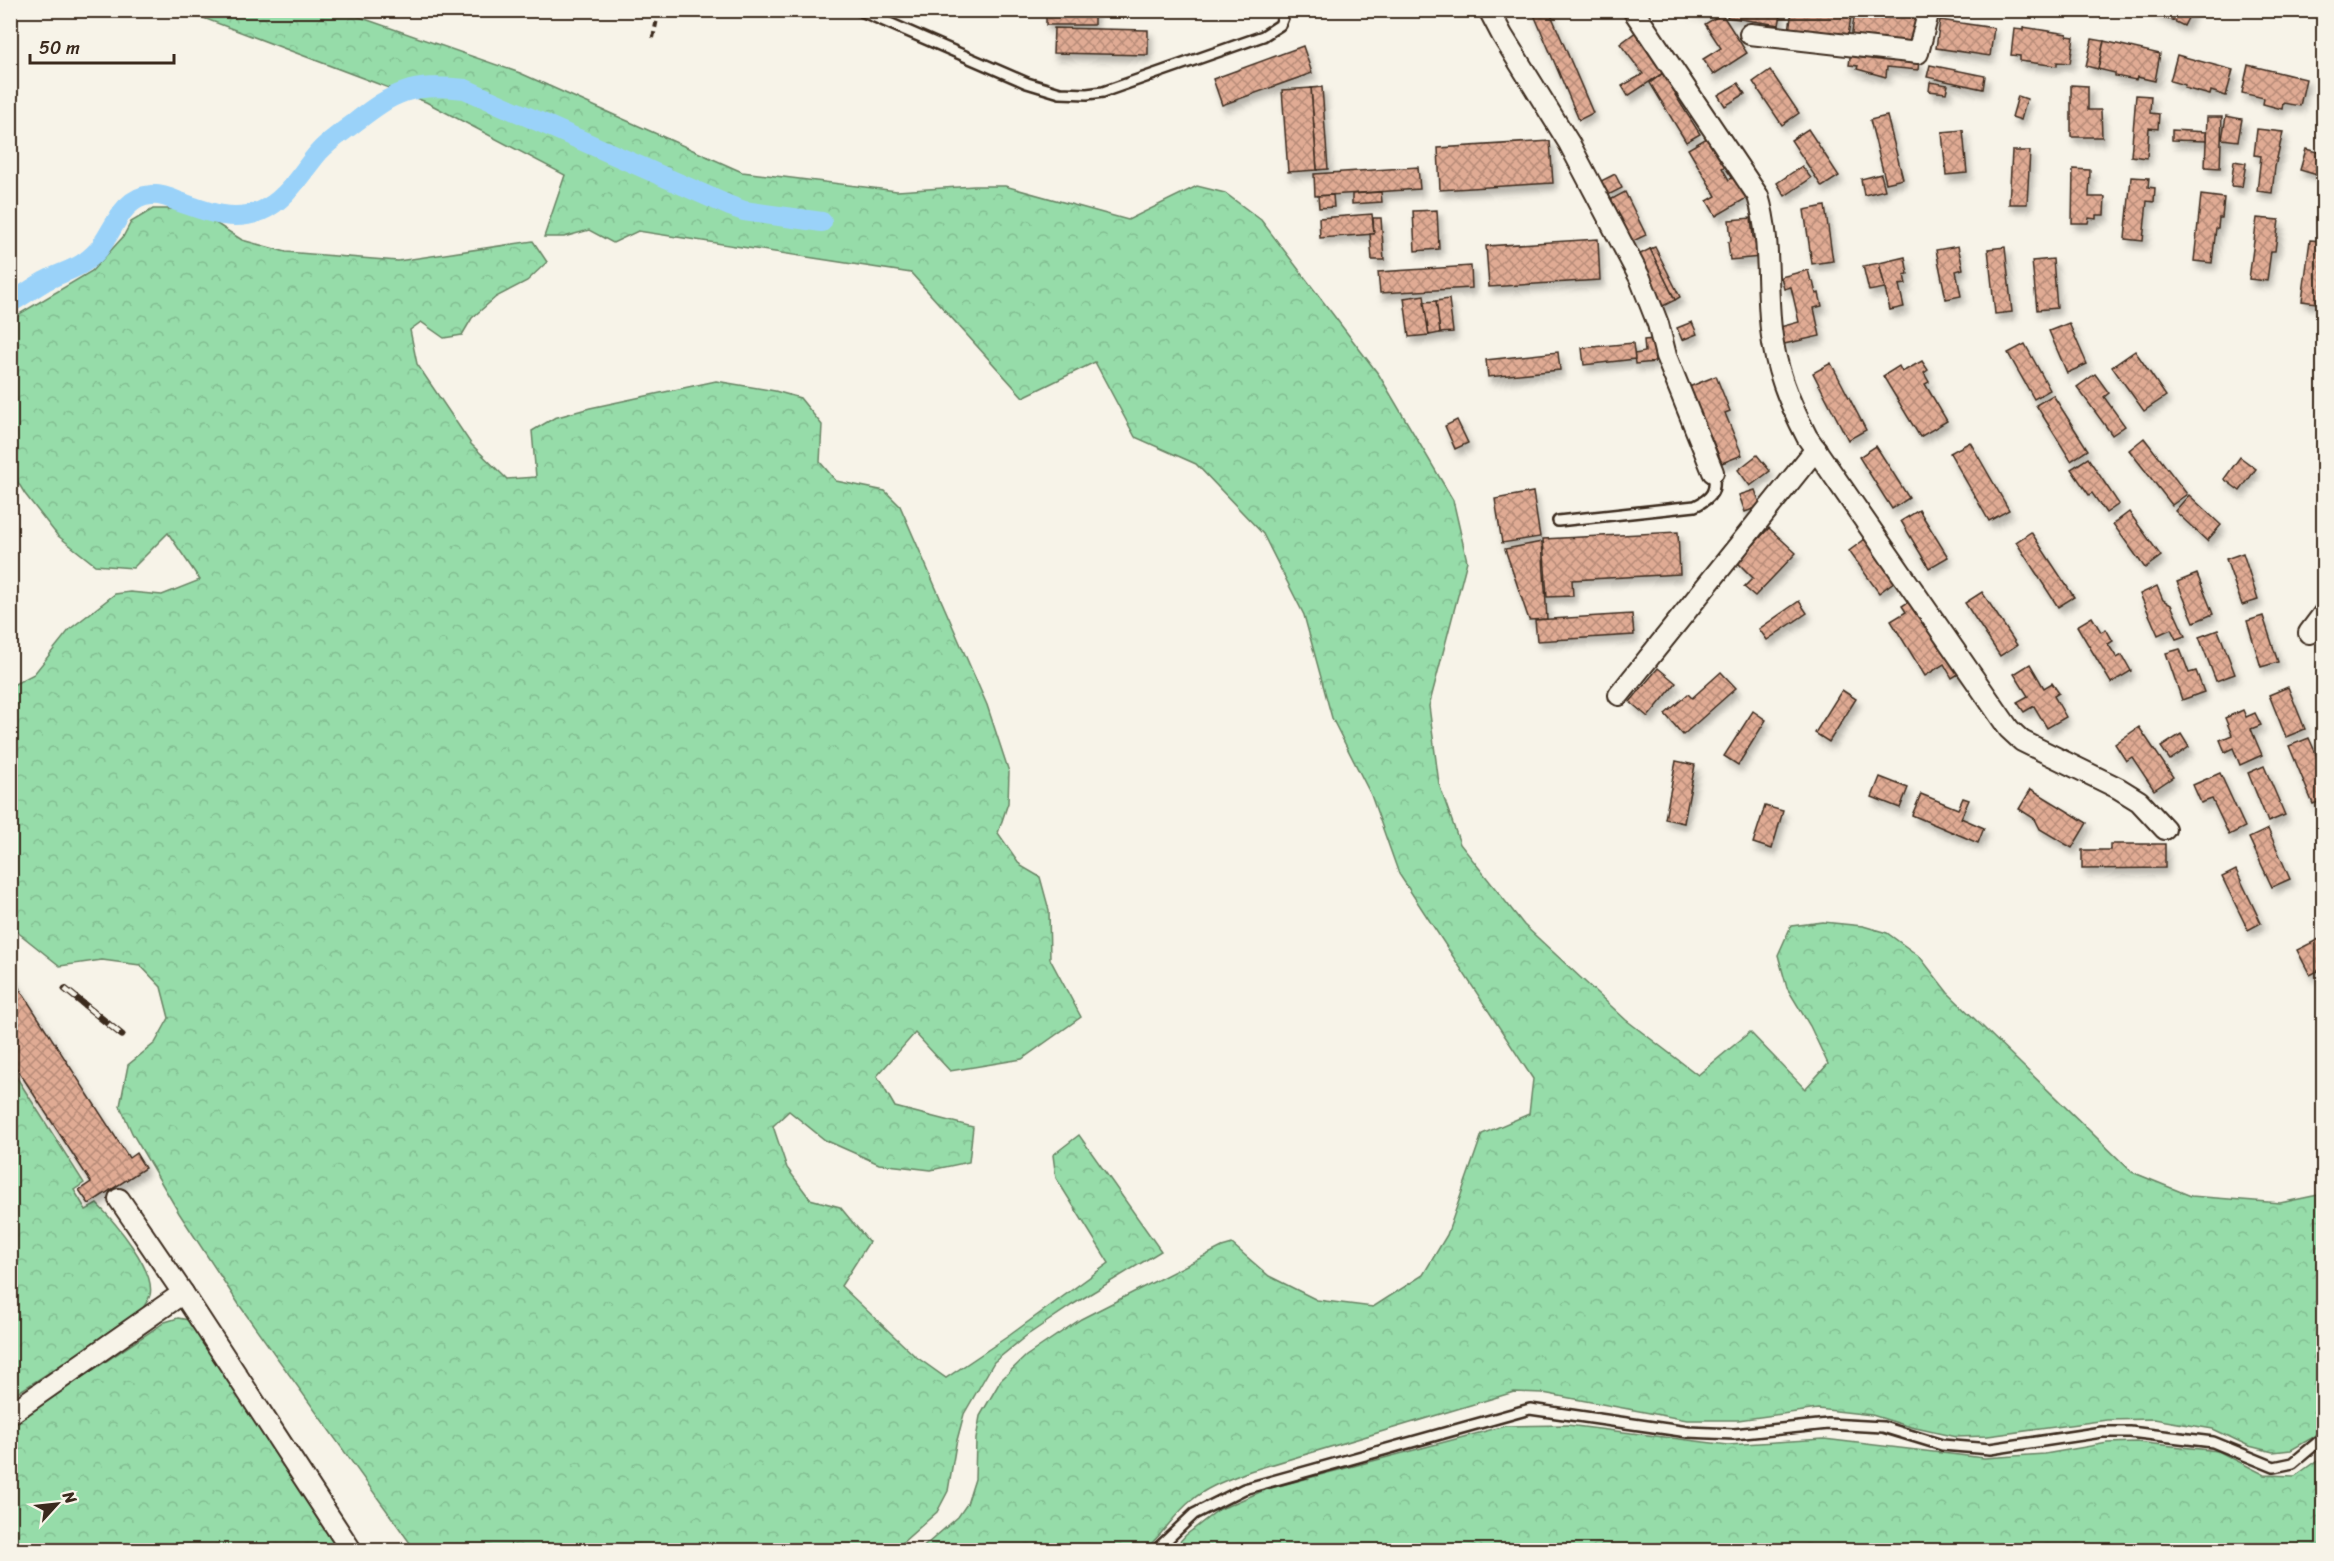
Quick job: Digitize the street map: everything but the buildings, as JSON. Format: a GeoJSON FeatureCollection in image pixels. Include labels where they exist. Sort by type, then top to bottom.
{"type":"FeatureCollection","features":[{"type":"Feature","properties":{"kind":"street"},"geometry":{"type":"LineString","coordinates":[[1489,10],[1502,35],[1569,142],[1640,278],[1658,324],[1666,356],[1713,472]]}},
{"type":"Feature","properties":{"kind":"street"},"geometry":{"type":"LineString","coordinates":[[1633,10],[1758,196],[1764,216],[1771,329],[1778,371],[1788,399],[1815,449],[2009,729],[2022,741],[2118,788],[2139,801],[2165,829]]}},
{"type":"Feature","properties":{"kind":"street"},"geometry":{"type":"LineString","coordinates":[[1750,34],[1918,53],[1929,10]]}},
{"type":"Feature","properties":{"kind":"street"},"geometry":{"type":"LineString","coordinates":[[1619,695],[1815,449]]}},
{"type":"Feature","properties":{"kind":"street"},"geometry":{"type":"LineString","coordinates":[[2309,633],[2324,613]]}},
{"type":"Feature","properties":{"kind":"street"},"geometry":{"type":"LineString","coordinates":[[119,1199],[351,1551]]}},
{"type":"Feature","properties":{"kind":"street"},"geometry":{"type":"LineString","coordinates":[[10,1414],[183,1293]]}},
{"type":"Feature","properties":{"kind":"lane"},"geometry":{"type":"LineString","coordinates":[[860,10],[1027,83],[1060,93],[1087,94],[1103,92],[1263,36],[1280,25],[1286,10]]}},
{"type":"Feature","properties":{"kind":"lane"},"geometry":{"type":"LineString","coordinates":[[1558,521],[1695,506],[1708,500],[1716,485],[1713,472]]}},
{"type":"Feature","properties":{"kind":"lane"},"geometry":{"type":"LineString","coordinates":[[1156,1551],[1194,1514],[1244,1489],[1530,1409],[1688,1432],[1734,1434],[1828,1424],[1883,1427],[1942,1445],[1990,1449],[2102,1432],[2130,1432],[2213,1442],[2274,1467],[2293,1463],[2324,1437]]}},
{"type":"Feature","properties":{"kind":"path"},"geometry":{"type":"LineString","coordinates":[[653,38],[659,10]]}},
{"type":"Feature","properties":{"kind":"green space"},"geometry":{"type":"Polygon","coordinates":[[[185,11],[342,11],[520,73],[742,172],[897,191],[1005,186],[1128,220],[1197,186],[1225,193],[1261,220],[1379,375],[1453,500],[1467,561],[1429,706],[1439,784],[1460,844],[1524,925],[1626,1020],[1698,1075],[1750,1032],[1805,1089],[1828,1064],[1810,1026],[1787,988],[1778,955],[1791,926],[1823,922],[1863,926],[1887,933],[1920,957],[1948,993],[2132,1172],[2191,1196],[2280,1203],[2323,1194],[2323,1427],[2312,1438],[2291,1450],[2273,1452],[2249,1446],[2213,1429],[2154,1419],[2107,1420],[1988,1436],[1956,1437],[1872,1415],[1818,1409],[1738,1420],[1687,1420],[1543,1393],[1514,1392],[1250,1471],[1227,1480],[1192,1500],[1144,1550],[920,1550],[958,1517],[967,1504],[975,1479],[976,1439],[980,1416],[1001,1380],[1026,1356],[1081,1319],[1232,1244],[1269,1276],[1317,1300],[1373,1307],[1423,1275],[1447,1235],[1482,1134],[1529,1114],[1533,1079],[1399,874],[1371,795],[1332,718],[1304,615],[1263,534],[1196,464],[1135,437],[1095,362],[1023,397],[911,273],[638,231],[613,243],[589,230],[564,237],[544,237],[565,175],[426,102],[185,11]]]}},
{"type":"Feature","properties":{"kind":"green space"},"geometry":{"type":"Polygon","coordinates":[[[153,209],[177,209],[203,215],[242,240],[286,252],[398,261],[533,241],[547,262],[527,281],[496,297],[472,318],[462,335],[444,338],[421,322],[410,330],[417,364],[471,444],[507,479],[536,477],[532,431],[554,418],[716,381],[775,391],[800,398],[822,425],[820,462],[836,481],[885,491],[900,506],[987,705],[1009,772],[1008,803],[998,833],[1021,866],[1040,877],[1049,910],[1050,959],[1081,1017],[1022,1059],[950,1071],[915,1033],[877,1076],[895,1107],[973,1127],[969,1162],[931,1170],[879,1164],[825,1140],[789,1111],[773,1126],[787,1168],[810,1199],[840,1207],[869,1242],[841,1286],[915,1356],[946,1378],[1109,1263],[1056,1178],[1053,1155],[1079,1135],[1161,1251],[1072,1305],[1026,1336],[994,1362],[964,1414],[948,1491],[937,1512],[894,1550],[415,1550],[240,1306],[179,1213],[132,1133],[120,1106],[128,1065],[155,1043],[169,1018],[161,987],[140,965],[102,960],[60,966],[11,927],[11,686],[34,674],[70,629],[115,594],[130,592],[162,595],[200,580],[168,533],[133,568],[95,565],[57,535],[25,494],[11,471],[11,319],[92,271],[123,237],[131,222],[153,209]]]}},
{"type":"Feature","properties":{"kind":"green space"},"geometry":{"type":"Polygon","coordinates":[[[10,1067],[84,1183],[74,1190],[86,1210],[97,1204],[113,1222],[132,1246],[147,1273],[150,1285],[149,1298],[138,1316],[11,1397],[10,1067]]]}},
{"type":"Feature","properties":{"kind":"green space"},"geometry":{"type":"Polygon","coordinates":[[[178,1318],[189,1320],[341,1550],[11,1550],[11,1425],[165,1322],[178,1318]]]}},
{"type":"Feature","properties":{"kind":"green space"},"geometry":{"type":"Polygon","coordinates":[[[1567,1425],[1728,1445],[1824,1439],[1984,1458],[2045,1454],[2108,1443],[2136,1442],[2218,1451],[2265,1475],[2295,1476],[2323,1456],[2323,1550],[1172,1550],[1186,1535],[1218,1510],[1267,1489],[1505,1426],[1567,1425]]]}},
{"type":"Feature","properties":{"kind":"waterway"},"geometry":{"type":"LineString","coordinates":[[10,303],[45,281],[74,268],[93,256],[126,208],[141,197],[161,196],[208,212],[229,216],[261,211],[286,193],[326,145],[368,113],[404,92],[431,87],[465,89],[744,211],[822,222]]}},
{"type":"Feature","properties":{"kind":"railway"},"geometry":{"type":"LineString","coordinates":[[65,989],[122,1035]]}}]}
